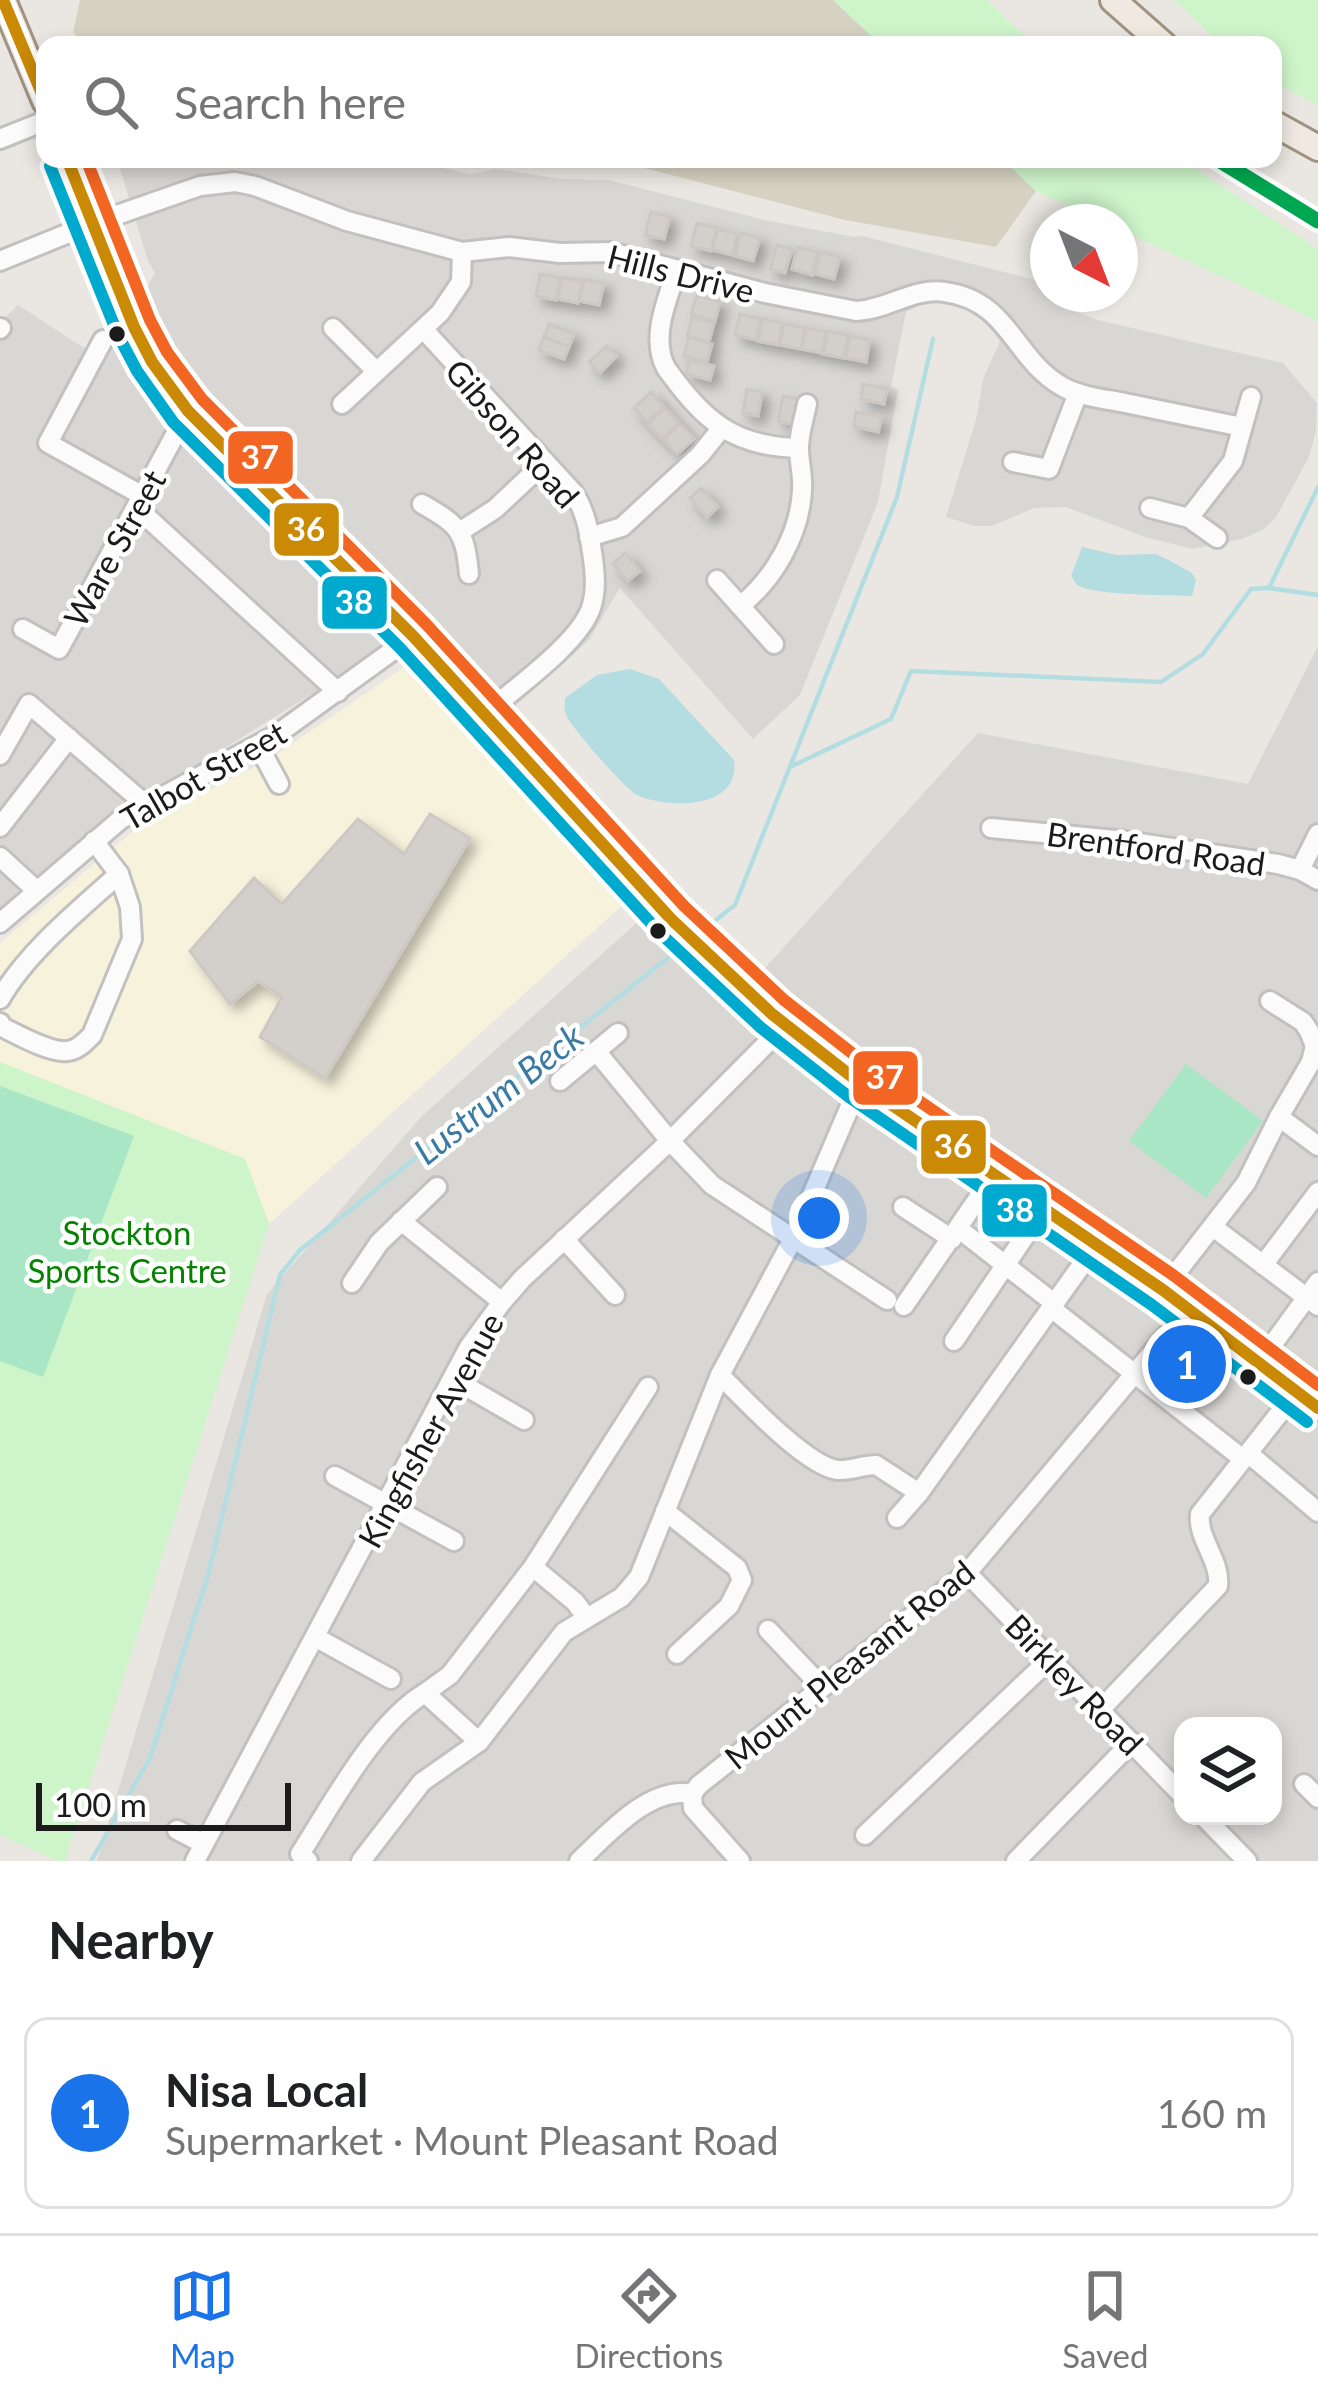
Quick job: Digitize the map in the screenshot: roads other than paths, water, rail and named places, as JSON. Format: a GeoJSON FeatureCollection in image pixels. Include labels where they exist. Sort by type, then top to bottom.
{"type":"FeatureCollection","features":[{"type":"Feature","properties":{"kind":"main road"},"geometry":{"type":"LineString","coordinates":[[3,0],[7,33],[36,85]]}},
{"type":"Feature","properties":{"kind":"main road"},"geometry":{"type":"LineString","coordinates":[[1113,0],[1154,36]]}},
{"type":"Feature","properties":{"kind":"main road"},"geometry":{"type":"LineString","coordinates":[[1282,128],[1318,148]]}},
{"type":"Feature","properties":{"kind":"main road"},"geometry":{"type":"LineString","coordinates":[[70,168],[152,362],[188,411],[413,636],[695,943],[785,1025],[860,1083],[1162,1290],[1318,1408]]}},
{"type":"Feature","properties":{"kind":"street"},"geometry":{"type":"LineString","coordinates":[[0,139],[36,125]]}},
{"type":"Feature","properties":{"kind":"street","name":"Hills Drive"},"geometry":{"type":"LineString","coordinates":[[0,261],[200,186],[236,182],[331,217],[462,252],[509,247],[560,253],[599,251],[792,300],[856,311],[923,292],[977,300],[1045,374],[1078,393],[1242,427]]}},
{"type":"Feature","properties":{"kind":"street","name":"Gibson Road"},"geometry":{"type":"LineString","coordinates":[[342,404],[424,330],[457,290],[462,252]]}},
{"type":"Feature","properties":{"kind":"street"},"geometry":{"type":"LineString","coordinates":[[677,270],[658,340],[661,359],[673,378],[721,429],[756,443],[799,448]]}},
{"type":"Feature","properties":{"kind":"street"},"geometry":{"type":"LineString","coordinates":[[333,328],[376,371]]}},
{"type":"Feature","properties":{"kind":"street","name":"Gibson Road"},"geometry":{"type":"LineString","coordinates":[[424,330],[578,500],[590,537],[595,587],[586,620],[486,713]]}},
{"type":"Feature","properties":{"kind":"street"},"geometry":{"type":"LineString","coordinates":[[103,340],[48,442],[140,502],[338,692]]}},
{"type":"Feature","properties":{"kind":"street"},"geometry":{"type":"LineString","coordinates":[[1012,462],[1049,469],[1078,393]]}},
{"type":"Feature","properties":{"kind":"street"},"geometry":{"type":"LineString","coordinates":[[1189,518],[1233,461],[1251,397]]}},
{"type":"Feature","properties":{"kind":"street"},"geometry":{"type":"LineString","coordinates":[[740,606],[774,571],[796,520],[802,490],[799,448],[807,404]]}},
{"type":"Feature","properties":{"kind":"street","name":"Ware Street"},"geometry":{"type":"LineString","coordinates":[[23,629],[59,649],[188,411]]}},
{"type":"Feature","properties":{"kind":"street"},"geometry":{"type":"LineString","coordinates":[[590,537],[622,527],[700,455],[721,429]]}},
{"type":"Feature","properties":{"kind":"street"},"geometry":{"type":"LineString","coordinates":[[461,531],[494,509],[545,462]]}},
{"type":"Feature","properties":{"kind":"street"},"geometry":{"type":"LineString","coordinates":[[422,504],[461,531],[469,574]]}},
{"type":"Feature","properties":{"kind":"street"},"geometry":{"type":"LineString","coordinates":[[1150,508],[1189,518],[1217,538]]}},
{"type":"Feature","properties":{"kind":"street"},"geometry":{"type":"LineString","coordinates":[[717,580],[774,644]]}},
{"type":"Feature","properties":{"kind":"street","name":"Talbot Street"},"geometry":{"type":"LineString","coordinates":[[0,923],[145,804],[258,745],[413,636]]}},
{"type":"Feature","properties":{"kind":"street"},"geometry":{"type":"LineString","coordinates":[[0,755],[29,704],[145,804]]}},
{"type":"Feature","properties":{"kind":"street"},"geometry":{"type":"LineString","coordinates":[[0,827],[69,738]]}},
{"type":"Feature","properties":{"kind":"street"},"geometry":{"type":"LineString","coordinates":[[258,745],[279,784]]}},
{"type":"Feature","properties":{"kind":"street","name":"Brentford Road"},"geometry":{"type":"LineString","coordinates":[[991,830],[1126,841],[1309,875]]}},
{"type":"Feature","properties":{"kind":"street"},"geometry":{"type":"LineString","coordinates":[[1309,875],[1318,834]]}},
{"type":"Feature","properties":{"kind":"street"},"geometry":{"type":"LineString","coordinates":[[0,1023],[32,1042],[67,1052],[92,1036],[132,939],[130,907],[118,874],[94,842]]}},
{"type":"Feature","properties":{"kind":"street"},"geometry":{"type":"LineString","coordinates":[[0,857],[36,890]]}},
{"type":"Feature","properties":{"kind":"street"},"geometry":{"type":"LineString","coordinates":[[0,999],[10,981],[118,874]]}},
{"type":"Feature","properties":{"kind":"street"},"geometry":{"type":"LineString","coordinates":[[1162,1290],[1246,1183],[1311,1062],[1315,1046],[1303,1022],[1270,1001]]}},
{"type":"Feature","properties":{"kind":"street","name":"Kingfisher Avenue"},"geometry":{"type":"LineString","coordinates":[[177,1830],[199,1852],[470,1347],[502,1302],[785,1025]]}},
{"type":"Feature","properties":{"kind":"street"},"geometry":{"type":"LineString","coordinates":[[560,1081],[618,1033]]}},
{"type":"Feature","properties":{"kind":"street"},"geometry":{"type":"LineString","coordinates":[[596,1051],[712,1185],[896,1303],[956,1234],[994,1174]]}},
{"type":"Feature","properties":{"kind":"street"},"geometry":{"type":"LineString","coordinates":[[361,1861],[422,1782],[479,1742],[565,1632],[633,1586],[720,1375],[794,1237],[860,1083]]}},
{"type":"Feature","properties":{"kind":"street"},"geometry":{"type":"LineString","coordinates":[[1279,1117],[1318,1146]]}},
{"type":"Feature","properties":{"kind":"street"},"geometry":{"type":"LineString","coordinates":[[352,1283],[379,1243],[437,1187]]}},
{"type":"Feature","properties":{"kind":"street"},"geometry":{"type":"LineString","coordinates":[[1263,1265],[1318,1192]]}},
{"type":"Feature","properties":{"kind":"street"},"geometry":{"type":"LineString","coordinates":[[903,1208],[956,1234],[1004,1266],[1135,1375],[1318,1512]]}},
{"type":"Feature","properties":{"kind":"street"},"geometry":{"type":"LineString","coordinates":[[954,1341],[1044,1208]]}},
{"type":"Feature","properties":{"kind":"street"},"geometry":{"type":"LineString","coordinates":[[401,1221],[502,1302]]}},
{"type":"Feature","properties":{"kind":"street"},"geometry":{"type":"LineString","coordinates":[[1213,1227],[1314,1295],[1259,1363]]}},
{"type":"Feature","properties":{"kind":"street"},"geometry":{"type":"LineString","coordinates":[[564,1239],[615,1295]]}},
{"type":"Feature","properties":{"kind":"street"},"geometry":{"type":"LineString","coordinates":[[897,1518],[1096,1245]]}},
{"type":"Feature","properties":{"kind":"street","name":"Mount Pleasant Road"},"geometry":{"type":"LineString","coordinates":[[692,1794],[967,1573],[1188,1310]]}},
{"type":"Feature","properties":{"kind":"street"},"geometry":{"type":"LineString","coordinates":[[720,1375],[784,1437],[824,1466],[843,1471],[876,1465],[919,1493]]}},
{"type":"Feature","properties":{"kind":"street"},"geometry":{"type":"LineString","coordinates":[[453,1379],[524,1420]]}},
{"type":"Feature","properties":{"kind":"street"},"geometry":{"type":"LineString","coordinates":[[308,1861],[300,1854],[353,1770],[406,1704],[450,1675],[533,1567],[648,1387]]}},
{"type":"Feature","properties":{"kind":"street"},"geometry":{"type":"LineString","coordinates":[[1100,1709],[1218,1586],[1217,1567],[1198,1520],[1297,1391]]}},
{"type":"Feature","properties":{"kind":"street"},"geometry":{"type":"LineString","coordinates":[[335,1476],[454,1541]]}},
{"type":"Feature","properties":{"kind":"street"},"geometry":{"type":"LineString","coordinates":[[665,1511],[741,1572],[738,1592],[729,1606],[676,1654]]}},
{"type":"Feature","properties":{"kind":"street"},"geometry":{"type":"LineString","coordinates":[[533,1567],[587,1618]]}},
{"type":"Feature","properties":{"kind":"street","name":"Birkley Road"},"geometry":{"type":"LineString","coordinates":[[967,1573],[1174,1786]]}},
{"type":"Feature","properties":{"kind":"street"},"geometry":{"type":"LineString","coordinates":[[768,1630],[823,1687]]}},
{"type":"Feature","properties":{"kind":"street"},"geometry":{"type":"LineString","coordinates":[[315,1637],[392,1679]]}},
{"type":"Feature","properties":{"kind":"street"},"geometry":{"type":"LineString","coordinates":[[865,1835],[1050,1659]]}},
{"type":"Feature","properties":{"kind":"street"},"geometry":{"type":"LineString","coordinates":[[425,1693],[479,1742]]}},
{"type":"Feature","properties":{"kind":"street"},"geometry":{"type":"LineString","coordinates":[[1016,1861],[1132,1742]]}},
{"type":"Feature","properties":{"kind":"street"},"geometry":{"type":"LineString","coordinates":[[579,1861],[631,1812],[678,1791],[692,1794],[694,1808],[740,1861]]}},
{"type":"Feature","properties":{"kind":"street"},"geometry":{"type":"LineString","coordinates":[[1212,1825],[1247,1861]]}},
{"type":"Feature","properties":{"kind":"water"},"geometry":{"type":"Polygon","coordinates":[[[1082,547],[1165,558],[1192,573],[1196,580],[1192,596],[1084,588],[1071,576],[1082,547]]]}},
{"type":"Feature","properties":{"kind":"water"},"geometry":{"type":"Polygon","coordinates":[[[630,669],[659,679],[734,760],[726,789],[699,801],[650,800],[631,791],[579,734],[566,714],[565,698],[597,675],[630,669]]]}},
{"type":"Feature","properties":{"kind":"waterway","name":"Lustrum Beck"},"geometry":{"type":"LineString","coordinates":[[698,934],[735,905],[897,497],[933,339]]}},
{"type":"Feature","properties":{"kind":"waterway"},"geometry":{"type":"LineString","coordinates":[[1269,588],[1318,487]]}},
{"type":"Feature","properties":{"kind":"waterway"},"geometry":{"type":"LineString","coordinates":[[790,767],[891,719],[911,671],[1161,682],[1203,654],[1251,589],[1318,595]]}},
{"type":"Feature","properties":{"kind":"waterway","name":"Lustrum Beck"},"geometry":{"type":"LineString","coordinates":[[91,1861],[150,1758],[208,1575],[280,1275],[300,1250],[684,945]]}},
{"type":"Feature","properties":{"kind":"place","name":"Nisa Local"},"geometry":{"type":"Point","coordinates":[1187,1364]}},
{"type":"Feature","properties":{"kind":"park label","name":"Stockton Sports Centre"},"geometry":{"type":"Point","coordinates":[127,1251]}}]}
